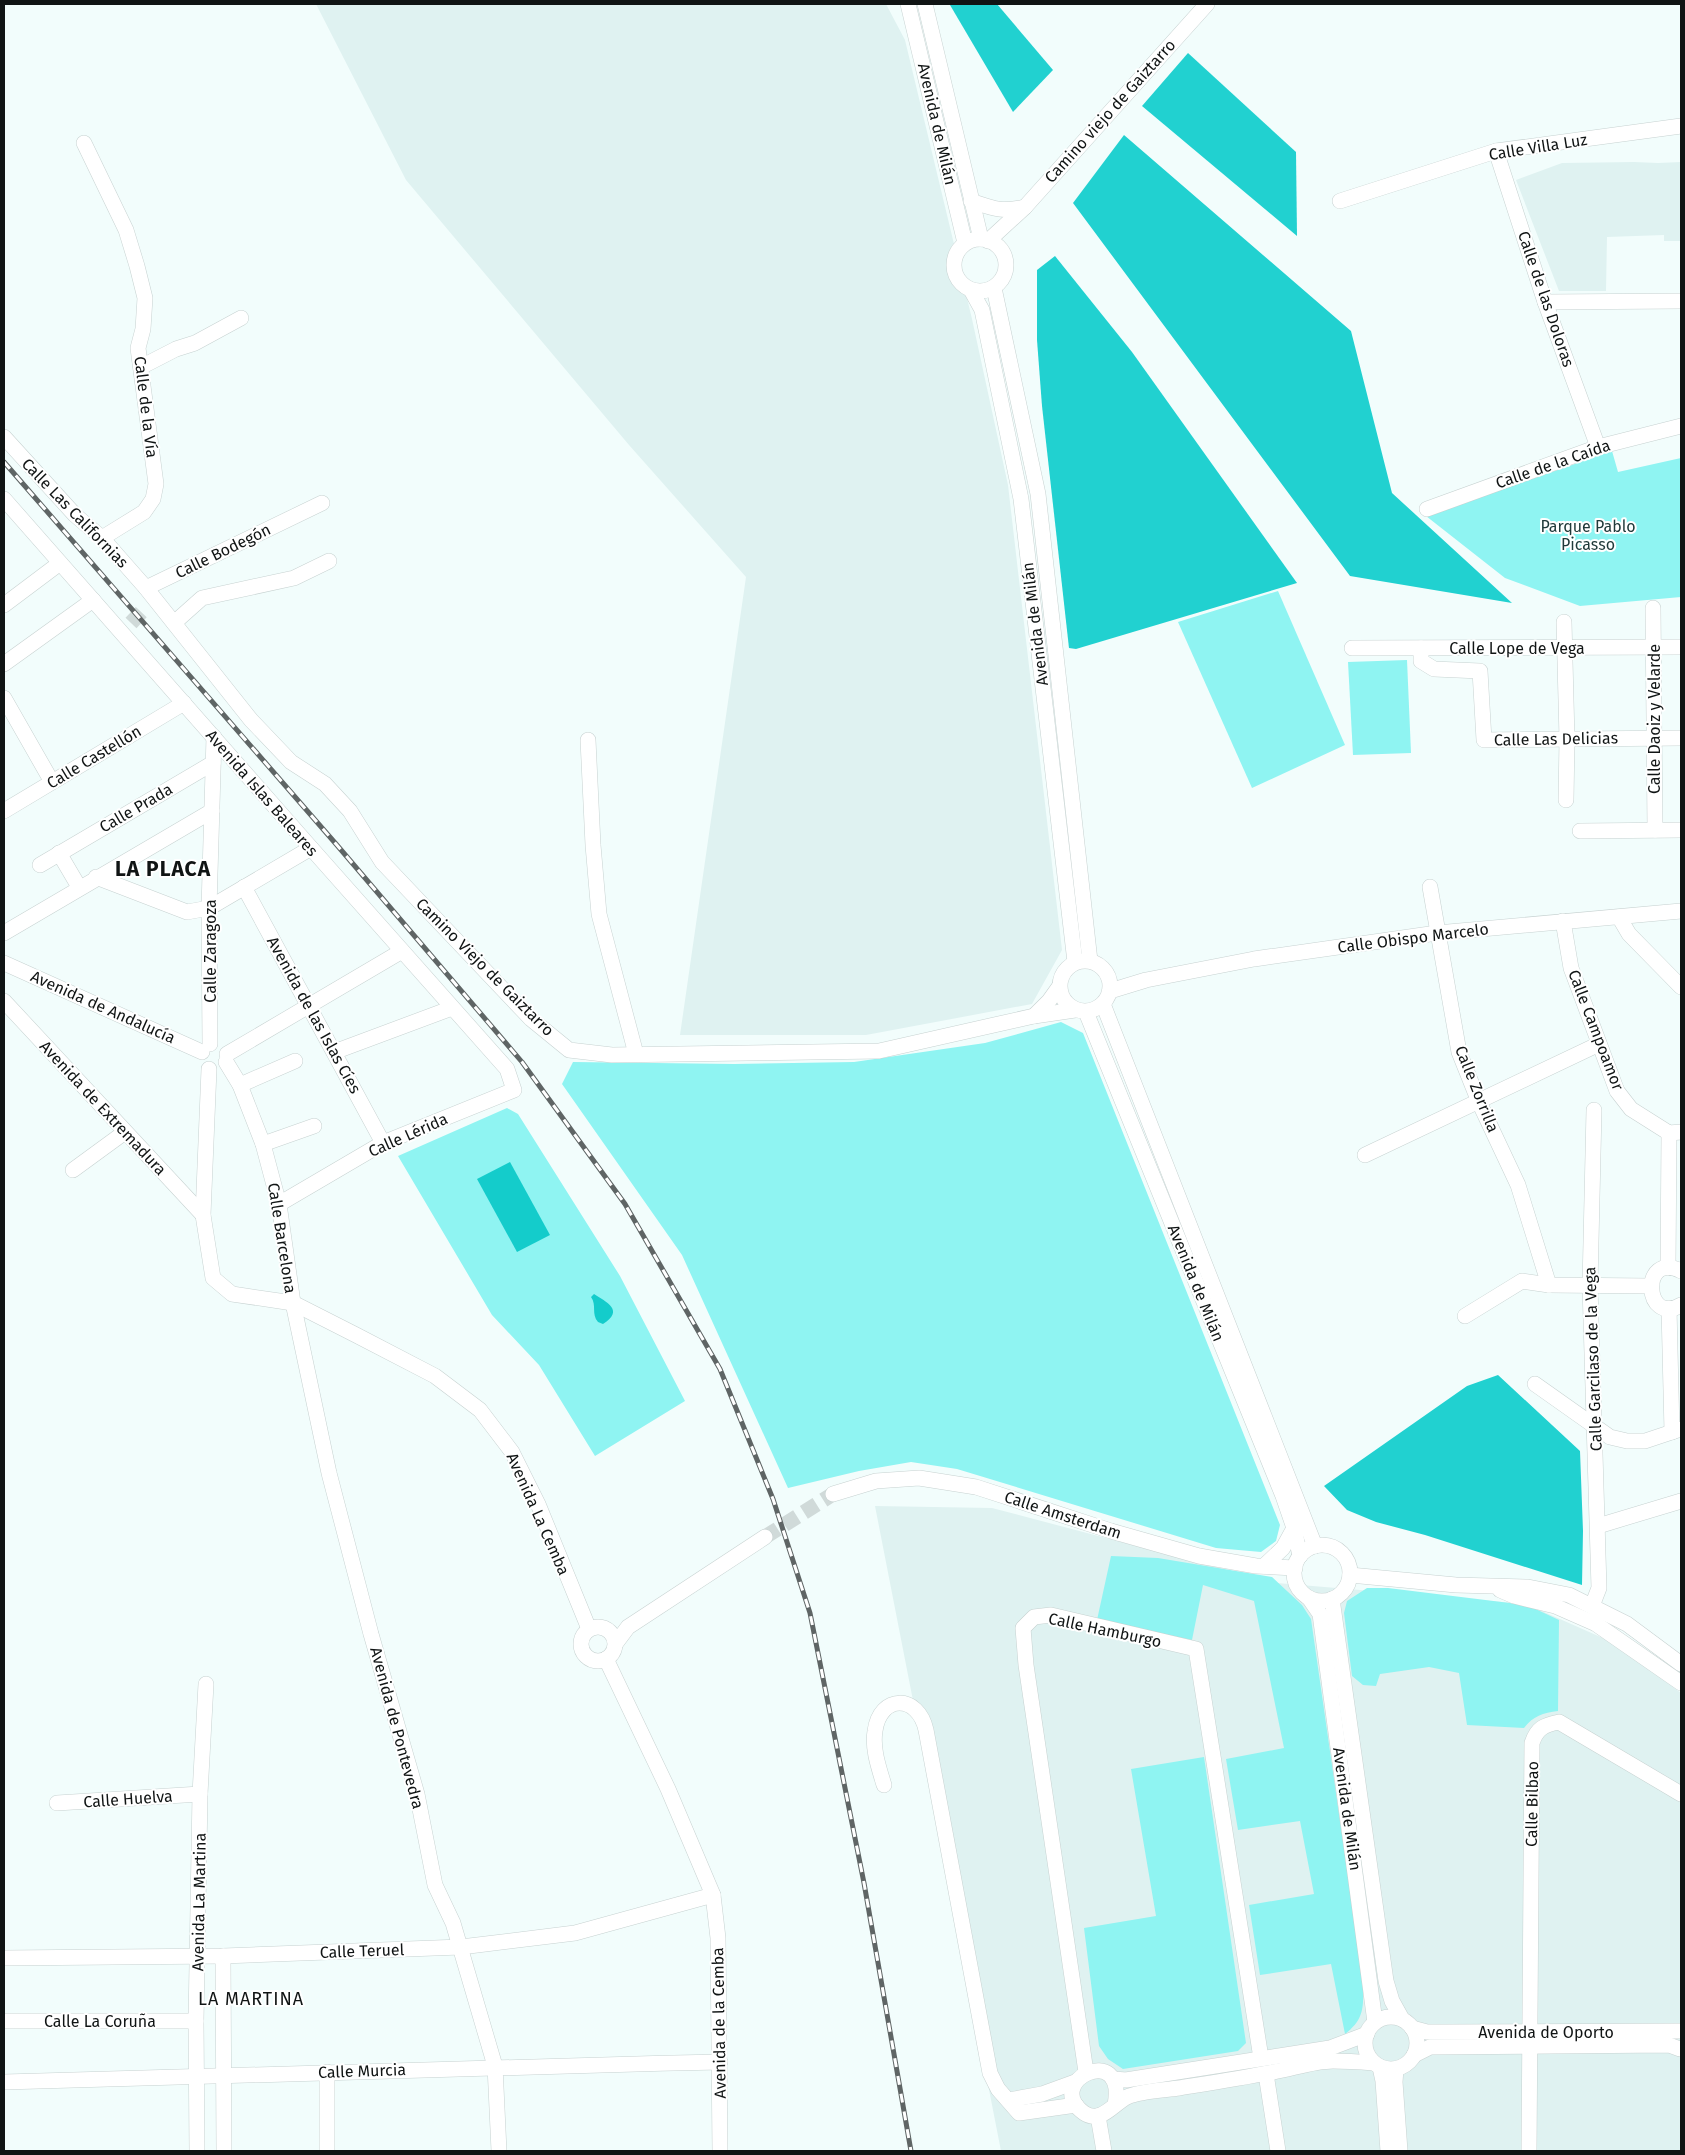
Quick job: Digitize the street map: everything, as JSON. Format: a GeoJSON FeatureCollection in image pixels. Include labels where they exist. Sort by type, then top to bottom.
{"type":"FeatureCollection","features":[{"type":"Feature","properties":{"kind":"street","name":"Avenida de Milán"},"geometry":{"type":"LineString","coordinates":[[908,4],[966,244]]}},
{"type":"Feature","properties":{"kind":"street","name":"Avenida de Milán"},"geometry":{"type":"LineString","coordinates":[[926,4],[971,201],[985,240]]}},
{"type":"Feature","properties":{"kind":"street","name":"Camino viejo de Gaiztarro"},"geometry":{"type":"LineString","coordinates":[[985,240],[1013,219],[1025,207],[1207,4]]}},
{"type":"Feature","properties":{"kind":"street","name":"Calle Villa Luz"},"geometry":{"type":"LineString","coordinates":[[1340,201],[1496,151],[1681,126]]}},
{"type":"Feature","properties":{"kind":"street","name":"Calle de la Vía"},"geometry":{"type":"LineString","coordinates":[[84,143],[126,230],[145,298],[143,328],[138,348],[156,484],[153,499],[144,512],[102,538]]}},
{"type":"Feature","properties":{"kind":"street","name":"Calle de las Doloras"},"geometry":{"type":"LineString","coordinates":[[1496,151],[1545,302],[1598,447]]}},
{"type":"Feature","properties":{"kind":"street"},"geometry":{"type":"LineString","coordinates":[[971,201],[993,209],[1006,211],[1025,207]]}},
{"type":"Feature","properties":{"kind":"street","name":"Camino viejo de Gaiztarro"},"geometry":{"type":"LineString","coordinates":[[1001,250],[1013,219]]}},
{"type":"Feature","properties":{"kind":"street"},"geometry":{"type":"LineString","coordinates":[[985,240],[1001,250],[1006,265],[1004,275],[994,288],[981,292],[971,290],[958,279],[954,266],[959,250],[966,244],[985,240]]}},
{"type":"Feature","properties":{"kind":"street","name":"Avenida de Milán"},"geometry":{"type":"LineString","coordinates":[[994,288],[1038,494],[1082,961]]}},
{"type":"Feature","properties":{"kind":"street","name":"Avenida de Milán"},"geometry":{"type":"LineString","coordinates":[[971,290],[983,317],[1021,499],[1082,961]]}},
{"type":"Feature","properties":{"kind":"street"},"geometry":{"type":"LineString","coordinates":[[1545,302],[1681,300]]}},
{"type":"Feature","properties":{"kind":"street"},"geometry":{"type":"LineString","coordinates":[[141,367],[176,348],[195,343],[241,318]]}},
{"type":"Feature","properties":{"kind":"street","name":"Calle de la Caída"},"geometry":{"type":"LineString","coordinates":[[1427,509],[1598,447],[1681,426]]}},
{"type":"Feature","properties":{"kind":"street","name":"Calle Las Californias"},"geometry":{"type":"LineString","coordinates":[[4,437],[75,515],[102,538],[149,598]]}},
{"type":"Feature","properties":{"kind":"street","name":"Avenida Islas Baleares"},"geometry":{"type":"LineString","coordinates":[[5,502],[93,600],[127,628],[184,703],[507,1069],[514,1090]]}},
{"type":"Feature","properties":{"kind":"street","name":"Calle Bodegón"},"geometry":{"type":"LineString","coordinates":[[149,598],[322,503]]}},
{"type":"Feature","properties":{"kind":"street"},"geometry":{"type":"LineString","coordinates":[[174,623],[202,598],[294,578],[329,561]]}},
{"type":"Feature","properties":{"kind":"street"},"geometry":{"type":"LineString","coordinates":[[4,605],[60,563]]}},
{"type":"Feature","properties":{"kind":"street","name":"Camino Viejo de Gaiztarro"},"geometry":{"type":"LineString","coordinates":[[149,598],[174,623],[251,720],[291,762],[325,784],[350,811],[382,862],[531,1019],[569,1050],[612,1054],[879,1051],[1034,1016],[1081,1011]]}},
{"type":"Feature","properties":{"kind":"street"},"geometry":{"type":"LineString","coordinates":[[4,664],[93,600]]}},
{"type":"Feature","properties":{"kind":"street","name":"Calle Daoiz y Velarde"},"geometry":{"type":"LineString","coordinates":[[1653,608],[1655,830]]}},
{"type":"Feature","properties":{"kind":"street"},"geometry":{"type":"LineString","coordinates":[[1564,622],[1567,739],[1566,800]]}},
{"type":"Feature","properties":{"kind":"street","name":"Calle Lope de Vega"},"geometry":{"type":"LineString","coordinates":[[1352,648],[1681,647]]}},
{"type":"Feature","properties":{"kind":"street","name":"Calle Las Delicias"},"geometry":{"type":"LineString","coordinates":[[1421,648],[1421,661],[1434,669],[1480,671],[1484,740],[1681,738]]}},
{"type":"Feature","properties":{"kind":"street"},"geometry":{"type":"LineString","coordinates":[[4,698],[52,782]]}},
{"type":"Feature","properties":{"kind":"street","name":"Calle Castellón"},"geometry":{"type":"LineString","coordinates":[[4,811],[184,703]]}},
{"type":"Feature","properties":{"kind":"street","name":"Calle Zaragoza"},"geometry":{"type":"LineString","coordinates":[[206,1048],[214,737]]}},
{"type":"Feature","properties":{"kind":"street"},"geometry":{"type":"LineString","coordinates":[[588,740],[593,846],[599,914],[636,1054]]}},
{"type":"Feature","properties":{"kind":"street","name":"Calle Prada"},"geometry":{"type":"LineString","coordinates":[[40,865],[213,763]]}},
{"type":"Feature","properties":{"kind":"street"},"geometry":{"type":"LineString","coordinates":[[4,933],[96,877],[212,811]]}},
{"type":"Feature","properties":{"kind":"street"},"geometry":{"type":"LineString","coordinates":[[1580,831],[1681,830]]}},
{"type":"Feature","properties":{"kind":"street"},"geometry":{"type":"LineString","coordinates":[[96,877],[187,912],[209,908],[310,848]]}},
{"type":"Feature","properties":{"kind":"street"},"geometry":{"type":"LineString","coordinates":[[60,853],[79,887]]}},
{"type":"Feature","properties":{"kind":"street","name":"Avenida de las Islas Cíes"},"geometry":{"type":"LineString","coordinates":[[244,887],[383,1143]]}},
{"type":"Feature","properties":{"kind":"street","name":"Calle Zorrilla"},"geometry":{"type":"LineString","coordinates":[[1430,887],[1436,933],[1459,1052],[1479,1102],[1518,1185],[1549,1285]]}},
{"type":"Feature","properties":{"kind":"street","name":"Calle Obispo Marcelo"},"geometry":{"type":"LineString","coordinates":[[1107,998],[1146,980],[1254,959],[1436,933],[1681,911]]}},
{"type":"Feature","properties":{"kind":"street"},"geometry":{"type":"LineString","coordinates":[[1619,917],[1629,934],[1681,988]]}},
{"type":"Feature","properties":{"kind":"street","name":"Calle Campoamor"},"geometry":{"type":"LineString","coordinates":[[1563,921],[1571,968],[1617,1091],[1631,1109],[1675,1133]]}},
{"type":"Feature","properties":{"kind":"street"},"geometry":{"type":"LineString","coordinates":[[227,1058],[223,1047],[216,1044],[206,1048],[204,1064],[209,1069],[218,1069],[227,1058],[309,1006],[402,951]]}},
{"type":"Feature","properties":{"kind":"street"},"geometry":{"type":"LineString","coordinates":[[1034,1016],[1049,1001],[1059,986],[1062,974],[1082,961],[1100,965],[1110,982],[1107,998],[1096,1009],[1081,1011],[1064,1000],[1059,986]]}},
{"type":"Feature","properties":{"kind":"street","name":"Avenida de Andalucía"},"geometry":{"type":"LineString","coordinates":[[4,962],[206,1048]]}},
{"type":"Feature","properties":{"kind":"street","name":"Calle Obispo Marcelo"},"geometry":{"type":"LineString","coordinates":[[1107,974],[1146,980]]}},
{"type":"Feature","properties":{"kind":"street","name":"Avenida de Milán"},"geometry":{"type":"LineString","coordinates":[[1107,998],[1315,1546]]}},
{"type":"Feature","properties":{"kind":"street","name":"Avenida de Extremadura"},"geometry":{"type":"LineString","coordinates":[[4,1001],[203,1215]]}},
{"type":"Feature","properties":{"kind":"street"},"geometry":{"type":"LineString","coordinates":[[334,1052],[452,1008]]}},
{"type":"Feature","properties":{"kind":"street","name":"Avenida de Milán"},"geometry":{"type":"LineString","coordinates":[[1081,1011],[1294,1528],[1297,1562]]}},
{"type":"Feature","properties":{"kind":"street"},"geometry":{"type":"LineString","coordinates":[[1365,1154],[1599,1044]]}},
{"type":"Feature","properties":{"kind":"street","name":"Calle Barcelona"},"geometry":{"type":"LineString","coordinates":[[227,1058],[240,1085],[263,1144],[280,1204],[293,1304]]}},
{"type":"Feature","properties":{"kind":"street"},"geometry":{"type":"LineString","coordinates":[[240,1085],[295,1061]]}},
{"type":"Feature","properties":{"kind":"street"},"geometry":{"type":"LineString","coordinates":[[209,1069],[203,1215],[213,1278],[232,1294],[293,1304]]}},
{"type":"Feature","properties":{"kind":"street","name":"Calle Lérida"},"geometry":{"type":"LineString","coordinates":[[280,1204],[383,1143],[514,1090]]}},
{"type":"Feature","properties":{"kind":"street","name":"Calle Garcilaso de la Vega"},"geometry":{"type":"LineString","coordinates":[[1592,1606],[1599,1588],[1596,1428],[1590,1286],[1594,1110]]}},
{"type":"Feature","properties":{"kind":"street"},"geometry":{"type":"LineString","coordinates":[[263,1144],[314,1126]]}},
{"type":"Feature","properties":{"kind":"street"},"geometry":{"type":"LineString","coordinates":[[73,1170],[125,1132]]}},
{"type":"Feature","properties":{"kind":"street"},"geometry":{"type":"LineString","coordinates":[[1535,1384],[1610,1437],[1627,1441],[1645,1441],[1677,1431],[1675,1307],[1660,1306],[1652,1296],[1650,1286],[1654,1275],[1674,1270],[1675,1133]]}},
{"type":"Feature","properties":{"kind":"street"},"geometry":{"type":"LineString","coordinates":[[1465,1316],[1522,1281],[1549,1285],[1650,1286]]}},
{"type":"Feature","properties":{"kind":"street","name":"Avenida La Cemba"},"geometry":{"type":"LineString","coordinates":[[293,1304],[435,1376],[480,1410],[512,1452],[538,1504],[589,1629]]}},
{"type":"Feature","properties":{"kind":"street","name":"Avenida de Pontevedra"},"geometry":{"type":"LineString","coordinates":[[293,1304],[329,1473],[370,1634],[417,1794],[435,1885],[448,1909],[461,1947],[494,2066],[499,2151]]}},
{"type":"Feature","properties":{"kind":"street","name":"Calle Amsterdam"},"geometry":{"type":"LineString","coordinates":[[832,1494],[876,1481],[920,1478],[966,1486],[1199,1556],[1264,1566],[1297,1562]]}},
{"type":"Feature","properties":{"kind":"street"},"geometry":{"type":"LineString","coordinates":[[1598,1526],[1681,1501]]}},
{"type":"Feature","properties":{"kind":"street"},"geometry":{"type":"LineString","coordinates":[[1264,1566],[1283,1548],[1294,1528]]}},
{"type":"Feature","properties":{"kind":"street"},"geometry":{"type":"LineString","coordinates":[[628,1627],[589,1629],[582,1640],[582,1648],[585,1655],[591,1660],[606,1660],[614,1651],[616,1643],[628,1627],[764,1537]]}},
{"type":"Feature","properties":{"kind":"street"},"geometry":{"type":"LineString","coordinates":[[1315,1546],[1327,1546],[1342,1554],[1349,1566],[1350,1575],[1346,1587],[1332,1599],[1320,1601],[1309,1598],[1298,1587],[1294,1578],[1297,1562],[1315,1546]]}},
{"type":"Feature","properties":{"kind":"street"},"geometry":{"type":"LineString","coordinates":[[1350,1575],[1528,1587],[1569,1595],[1628,1624],[1681,1664]]}},
{"type":"Feature","properties":{"kind":"street"},"geometry":{"type":"LineString","coordinates":[[1492,1586],[1514,1596],[1555,1606],[1596,1624],[1681,1683]]}},
{"type":"Feature","properties":{"kind":"street","name":"Avenida de Milán"},"geometry":{"type":"LineString","coordinates":[[1309,1598],[1320,1614],[1371,2028]]}},
{"type":"Feature","properties":{"kind":"street","name":"Avenida de Milán"},"geometry":{"type":"LineString","coordinates":[[1332,1599],[1386,1981],[1392,2001],[1407,2024]]}},
{"type":"Feature","properties":{"kind":"street","name":"Calle Hamburgo"},"geometry":{"type":"LineString","coordinates":[[1081,2077],[1026,1665],[1023,1628],[1034,1617],[1051,1615],[1196,1649],[1261,2058]]}},
{"type":"Feature","properties":{"kind":"street"},"geometry":{"type":"LineString","coordinates":[[606,1628],[613,1635],[616,1643]]}},
{"type":"Feature","properties":{"kind":"street"},"geometry":{"type":"LineString","coordinates":[[606,1660],[668,1789],[713,1895]]}},
{"type":"Feature","properties":{"kind":"street","name":"Avenida La Martina"},"geometry":{"type":"LineString","coordinates":[[197,2151],[196,2021],[200,1794],[206,1684]]}},
{"type":"Feature","properties":{"kind":"street"},"geometry":{"type":"LineString","coordinates":[[884,1785],[874,1742],[875,1729],[880,1716],[889,1706],[903,1703],[912,1705],[924,1719],[990,2073],[998,2089],[1019,2113],[1076,2106]]}},
{"type":"Feature","properties":{"kind":"street","name":"Calle Bilbao"},"geometry":{"type":"LineString","coordinates":[[1529,2038],[1532,1743],[1536,1732],[1545,1725],[1559,1722],[1681,1794]]}},
{"type":"Feature","properties":{"kind":"street","name":"Calle Huelva"},"geometry":{"type":"LineString","coordinates":[[57,1804],[200,1794]]}},
{"type":"Feature","properties":{"kind":"street","name":"Calle Teruel"},"geometry":{"type":"LineString","coordinates":[[4,1958],[223,1956],[461,1947],[575,1933],[713,1895]]}},
{"type":"Feature","properties":{"kind":"street","name":"Avenida de la Cemba"},"geometry":{"type":"LineString","coordinates":[[713,1895],[718,1938],[720,2151]]}},
{"type":"Feature","properties":{"kind":"street","name":"Avenida La Martina"},"geometry":{"type":"LineString","coordinates":[[223,1956],[224,2151]]}},
{"type":"Feature","properties":{"kind":"street"},"geometry":{"type":"LineString","coordinates":[[1081,2077],[1072,2094],[1076,2106],[1086,2114],[1098,2116],[1107,2113],[1128,2096],[1266,2074],[1331,2061],[1377,2065],[1396,2069],[1409,2062],[1414,2055],[1417,2041],[1407,2024],[1388,2017],[1371,2028],[1330,2048],[1126,2080],[1113,2079]]}},
{"type":"Feature","properties":{"kind":"street","name":"Calle La Coruña"},"geometry":{"type":"LineString","coordinates":[[4,2021],[196,2021]]}},
{"type":"Feature","properties":{"kind":"street","name":"Avenida de Oporto"},"geometry":{"type":"LineString","coordinates":[[1407,2024],[1428,2032],[1669,2045],[1680,2051]]}},
{"type":"Feature","properties":{"kind":"street"},"geometry":{"type":"LineString","coordinates":[[1371,2028],[1366,2050],[1377,2065],[1383,2081],[1388,2151]]}},
{"type":"Feature","properties":{"kind":"street"},"geometry":{"type":"LineString","coordinates":[[1680,2051],[1678,2043],[1681,2030]]}},
{"type":"Feature","properties":{"kind":"street","name":"Avenida de Oporto"},"geometry":{"type":"LineString","coordinates":[[1414,2055],[1430,2047],[1529,2038],[1681,2030]]}},
{"type":"Feature","properties":{"kind":"street"},"geometry":{"type":"LineString","coordinates":[[1529,2038],[1529,2151]]}},
{"type":"Feature","properties":{"kind":"street","name":"Calle Murcia"},"geometry":{"type":"LineString","coordinates":[[4,2082],[494,2066],[720,2062]]}},
{"type":"Feature","properties":{"kind":"street"},"geometry":{"type":"LineString","coordinates":[[1396,2069],[1395,2082],[1400,2151]]}},
{"type":"Feature","properties":{"kind":"street"},"geometry":{"type":"LineString","coordinates":[[1009,2100],[1042,2094],[1098,2071],[1106,2073],[1113,2079],[1118,2090],[1115,2105]]}},
{"type":"Feature","properties":{"kind":"street"},"geometry":{"type":"LineString","coordinates":[[327,2072],[327,2151]]}},
{"type":"Feature","properties":{"kind":"street"},"geometry":{"type":"LineString","coordinates":[[1266,2074],[1278,2151]]}},
{"type":"Feature","properties":{"kind":"street"},"geometry":{"type":"LineString","coordinates":[[1098,2116],[1104,2151]]}},
{"type":"Feature","properties":{"kind":"shaded area"},"geometry":{"type":"Polygon","coordinates":[[[316,4],[886,4],[905,40],[972,319],[1008,485],[1062,950],[1032,1004],[866,1035],[680,1035],[746,577],[629,445],[406,180],[316,4]]]}},
{"type":"Feature","properties":{"kind":"shaded area"},"geometry":{"type":"Polygon","coordinates":[[[997,4],[1053,70],[1013,112],[950,5],[997,4]]]}},
{"type":"Feature","properties":{"kind":"shaded area"},"geometry":{"type":"Polygon","coordinates":[[[1188,53],[1296,152],[1297,236],[1142,106],[1188,53]]]}},
{"type":"Feature","properties":{"kind":"shaded area"},"geometry":{"type":"Polygon","coordinates":[[[1124,135],[1351,331],[1392,493],[1512,603],[1350,576],[1073,203],[1124,135]]]}},
{"type":"Feature","properties":{"kind":"shaded area"},"geometry":{"type":"Polygon","coordinates":[[[1681,162],[1681,241],[1664,241],[1664,235],[1607,237],[1606,291],[1559,291],[1516,180],[1562,163],[1681,162]]]}},
{"type":"Feature","properties":{"kind":"shaded area"},"geometry":{"type":"Polygon","coordinates":[[[1055,256],[1132,352],[1297,583],[1076,649],[1069,648],[1042,406],[1037,340],[1037,270],[1055,256]]]}},
{"type":"Feature","properties":{"kind":"shaded area"},"geometry":{"type":"Polygon","coordinates":[[[510,1162],[550,1235],[517,1252],[477,1179],[510,1162]]]}},
{"type":"Feature","properties":{"kind":"shaded area"},"geometry":{"type":"Polygon","coordinates":[[[594,1294],[608,1303],[613,1310],[613,1315],[603,1324],[598,1322],[595,1316],[594,1303],[591,1297],[594,1294]]]}},
{"type":"Feature","properties":{"kind":"shaded area"},"geometry":{"type":"Polygon","coordinates":[[[1498,1375],[1580,1451],[1583,1531],[1582,1585],[1425,1535],[1376,1522],[1347,1510],[1324,1486],[1467,1386],[1498,1375]]]}},
{"type":"Feature","properties":{"kind":"shaded area"},"geometry":{"type":"Polygon","coordinates":[[[875,1506],[992,1508],[1277,1583],[1526,1604],[1605,1639],[1681,1693],[1681,2151],[1001,2151],[875,1506]]]}},
{"type":"Feature","properties":{"kind":"green space","name":"Parque Pablo Picasso"},"geometry":{"type":"Polygon","coordinates":[[[1612,451],[1618,472],[1681,458],[1681,597],[1580,606],[1505,578],[1426,516],[1612,451]]]}},
{"type":"Feature","properties":{"kind":"green space"},"geometry":{"type":"Polygon","coordinates":[[[1278,591],[1345,745],[1252,788],[1178,622],[1278,591]]]}},
{"type":"Feature","properties":{"kind":"green space"},"geometry":{"type":"Polygon","coordinates":[[[1407,660],[1411,753],[1353,755],[1348,662],[1407,660]]]}},
{"type":"Feature","properties":{"kind":"green space"},"geometry":{"type":"Polygon","coordinates":[[[1061,1022],[1083,1033],[1280,1525],[1276,1541],[1261,1552],[1216,1548],[957,1469],[911,1462],[859,1471],[788,1488],[682,1255],[562,1084],[573,1062],[734,1064],[854,1062],[985,1043],[1061,1022]]]}},
{"type":"Feature","properties":{"kind":"green space"},"geometry":{"type":"Polygon","coordinates":[[[507,1108],[518,1114],[620,1276],[685,1401],[595,1456],[539,1365],[492,1315],[398,1156],[507,1108]]]}},
{"type":"Feature","properties":{"kind":"green space"},"geometry":{"type":"Polygon","coordinates":[[[1111,1556],[1158,1558],[1272,1577],[1302,1605],[1311,1619],[1363,1981],[1363,2004],[1360,2017],[1345,2034],[1331,1964],[1260,1975],[1249,1905],[1314,1894],[1300,1821],[1238,1830],[1226,1759],[1284,1748],[1254,1601],[1203,1585],[1192,1640],[1097,1620],[1111,1556]]]}},
{"type":"Feature","properties":{"kind":"green space"},"geometry":{"type":"Polygon","coordinates":[[[1367,1588],[1388,1588],[1527,1605],[1559,1620],[1558,1711],[1539,1716],[1524,1728],[1467,1725],[1459,1673],[1429,1667],[1380,1674],[1376,1686],[1363,1685],[1352,1676],[1344,1613],[1347,1601],[1367,1588]]]}},
{"type":"Feature","properties":{"kind":"green space"},"geometry":{"type":"Polygon","coordinates":[[[1204,1757],[1246,2043],[1238,2051],[1123,2069],[1108,2059],[1099,2046],[1084,1928],[1156,1916],[1131,1769],[1204,1757]]]}},
{"type":"Feature","properties":{"kind":"tunnel"},"geometry":{"type":"LineString","coordinates":[[131,623],[146,607]]}},
{"type":"Feature","properties":{"kind":"tunnel"},"geometry":{"type":"LineString","coordinates":[[765,1537],[833,1494]]}},
{"type":"Feature","properties":{"kind":"railway"},"geometry":{"type":"LineString","coordinates":[[4,462],[336,844],[522,1062],[625,1204],[720,1369],[773,1499],[810,1613],[864,1883],[911,2151]]}},
{"type":"Feature","properties":{"kind":"district","name":"LA PLACA"},"geometry":{"type":"Point","coordinates":[163,869]}},
{"type":"Feature","properties":{"kind":"district","name":"LA MARTINA"},"geometry":{"type":"Point","coordinates":[251,1999]}}]}
